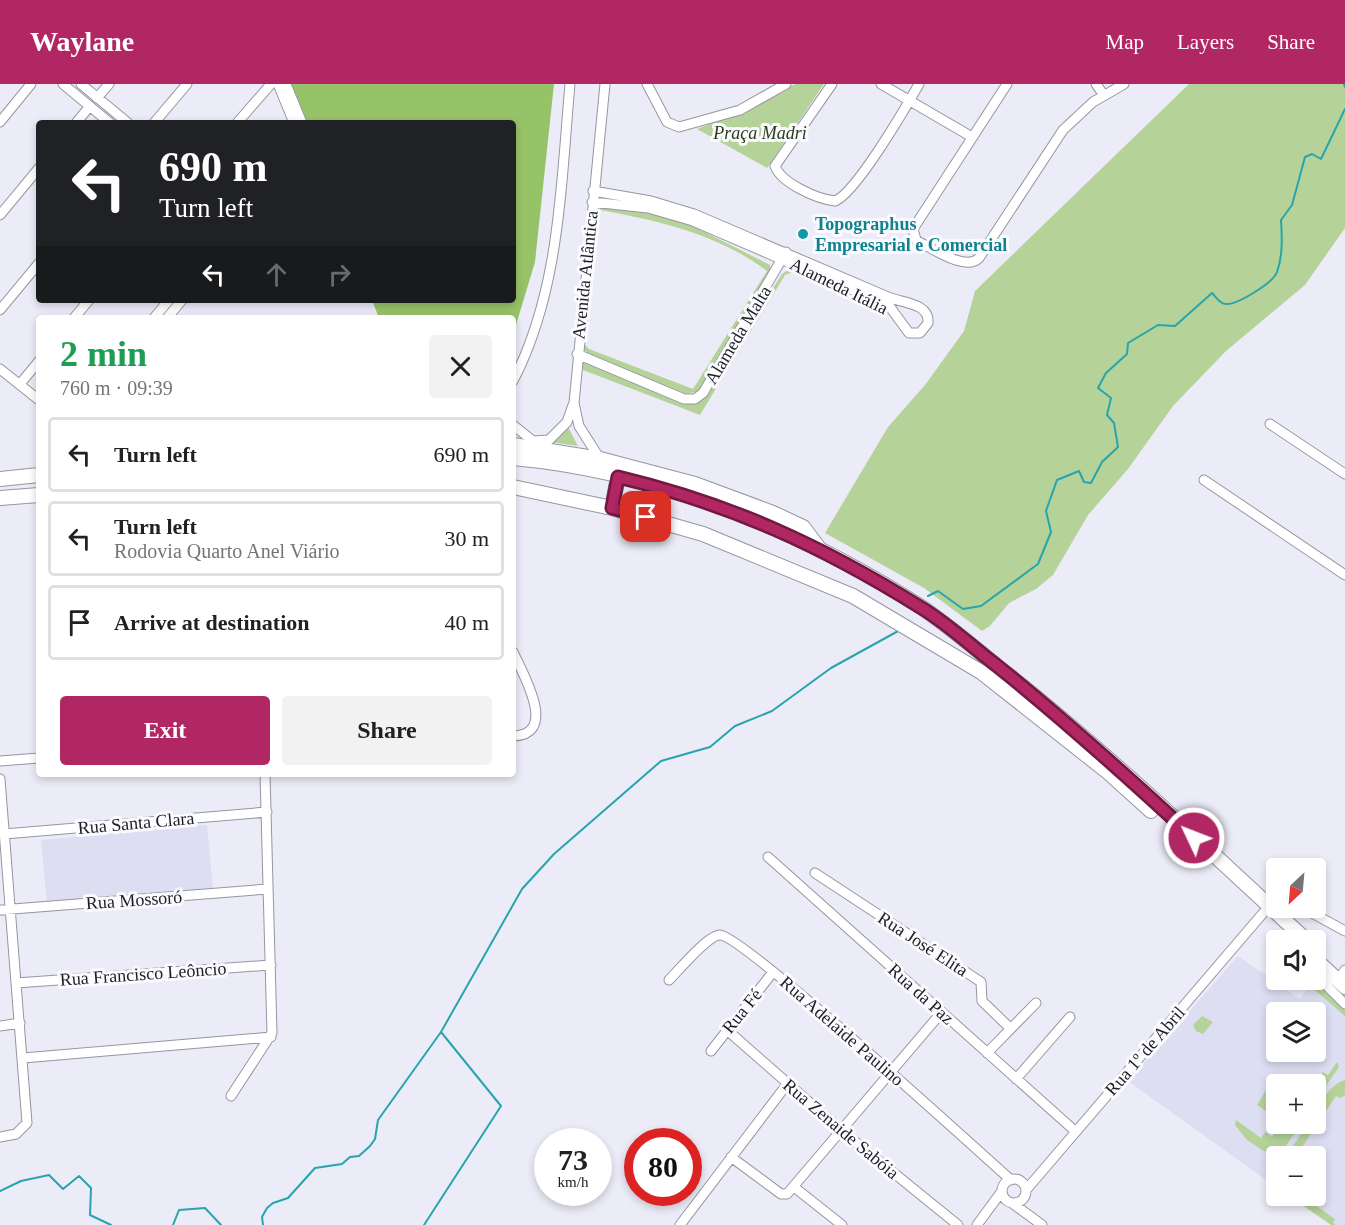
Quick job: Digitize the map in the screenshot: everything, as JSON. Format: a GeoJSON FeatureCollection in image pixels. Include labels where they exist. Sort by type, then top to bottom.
{"type":"FeatureCollection","features":[{"type":"Feature","properties":{"kind":"highway"},"geometry":{"type":"LineString","coordinates":[[516,445],[600,459],[695,484],[773,513],[803,527],[818,547]]}},
{"type":"Feature","properties":{"kind":"highway"},"geometry":{"type":"LineString","coordinates":[[516,459],[660,487],[756,519],[818,547],[922,608],[1059,715],[1266,904]]}},
{"type":"Feature","properties":{"kind":"highway"},"geometry":{"type":"LineString","coordinates":[[0,479],[36,475]]}},
{"type":"Feature","properties":{"kind":"highway"},"geometry":{"type":"LineString","coordinates":[[612,508],[618,477]]}},
{"type":"Feature","properties":{"kind":"highway"},"geometry":{"type":"LineString","coordinates":[[516,488],[612,508],[703,534],[843,591],[957,656],[1109,773],[1266,904]]}},
{"type":"Feature","properties":{"kind":"highway"},"geometry":{"type":"LineString","coordinates":[[0,498],[36,495]]}},
{"type":"Feature","properties":{"kind":"highway"},"geometry":{"type":"LineString","coordinates":[[1282,918],[1295,930]]}},
{"type":"Feature","properties":{"kind":"highway"},"geometry":{"type":"LineString","coordinates":[[1326,960],[1344,977]]}},
{"type":"Feature","properties":{"kind":"highway"},"geometry":{"type":"LineString","coordinates":[[1326,967],[1344,977]]}},
{"type":"Feature","properties":{"kind":"street"},"geometry":{"type":"LineString","coordinates":[[0,122],[31,84]]}},
{"type":"Feature","properties":{"kind":"street"},"geometry":{"type":"LineString","coordinates":[[63,84],[106,120]]}},
{"type":"Feature","properties":{"kind":"street"},"geometry":{"type":"LineString","coordinates":[[81,84],[124,120]]}},
{"type":"Feature","properties":{"kind":"street"},"geometry":{"type":"LineString","coordinates":[[97,98],[109,84]]}},
{"type":"Feature","properties":{"kind":"street"},"geometry":{"type":"LineString","coordinates":[[157,120],[187,84]]}},
{"type":"Feature","properties":{"kind":"street"},"geometry":{"type":"LineString","coordinates":[[240,120],[271,84]]}},
{"type":"Feature","properties":{"kind":"street"},"geometry":{"type":"LineString","coordinates":[[278,84],[293,120]]}},
{"type":"Feature","properties":{"kind":"street"},"geometry":{"type":"LineString","coordinates":[[285,84],[301,120]]}},
{"type":"Feature","properties":{"kind":"street","name":"Avenida Atlântica"},"geometry":{"type":"LineString","coordinates":[[516,375],[531,343],[555,237],[570,84]]}},
{"type":"Feature","properties":{"kind":"street","name":"Avenida Atlântica"},"geometry":{"type":"LineString","coordinates":[[600,459],[579,426],[574,403],[604,84]]}},
{"type":"Feature","properties":{"kind":"street"},"geometry":{"type":"LineString","coordinates":[[647,84],[667,122],[680,127],[740,110],[786,84]]}},
{"type":"Feature","properties":{"kind":"street"},"geometry":{"type":"LineString","coordinates":[[832,84],[775,166],[782,177],[829,201],[843,197],[910,101],[919,84]]}},
{"type":"Feature","properties":{"kind":"street"},"geometry":{"type":"LineString","coordinates":[[881,84],[972,137]]}},
{"type":"Feature","properties":{"kind":"street"},"geometry":{"type":"LineString","coordinates":[[1006,84],[913,229],[916,240],[921,243],[971,263],[980,258],[1006,221],[1063,130],[1103,94],[1124,84]]}},
{"type":"Feature","properties":{"kind":"street"},"geometry":{"type":"LineString","coordinates":[[1096,84],[1103,94]]}},
{"type":"Feature","properties":{"kind":"street"},"geometry":{"type":"LineString","coordinates":[[78,120],[90,106]]}},
{"type":"Feature","properties":{"kind":"street"},"geometry":{"type":"LineString","coordinates":[[0,215],[36,172]]}},
{"type":"Feature","properties":{"kind":"street","name":"Alameda Itália"},"geometry":{"type":"LineString","coordinates":[[592,202],[648,208],[668,213],[786,251],[883,303],[896,314],[909,333],[920,333],[929,319],[925,310],[786,251],[672,207],[593,191]]}},
{"type":"Feature","properties":{"kind":"street","name":"Alameda Malta"},"geometry":{"type":"LineString","coordinates":[[577,354],[684,399],[695,399],[703,393],[786,251]]}},
{"type":"Feature","properties":{"kind":"street"},"geometry":{"type":"LineString","coordinates":[[0,310],[36,267]]}},
{"type":"Feature","properties":{"kind":"street"},"geometry":{"type":"LineString","coordinates":[[896,314],[904,302]]}},
{"type":"Feature","properties":{"kind":"street"},"geometry":{"type":"LineString","coordinates":[[76,315],[86,303]]}},
{"type":"Feature","properties":{"kind":"street"},"geometry":{"type":"LineString","coordinates":[[156,315],[166,303]]}},
{"type":"Feature","properties":{"kind":"street"},"geometry":{"type":"LineString","coordinates":[[170,315],[180,303]]}},
{"type":"Feature","properties":{"kind":"street"},"geometry":{"type":"LineString","coordinates":[[20,384],[36,365]]}},
{"type":"Feature","properties":{"kind":"street"},"geometry":{"type":"LineString","coordinates":[[0,369],[36,397]]}},
{"type":"Feature","properties":{"kind":"street"},"geometry":{"type":"LineString","coordinates":[[516,427],[533,441],[549,440],[567,422],[574,403]]}},
{"type":"Feature","properties":{"kind":"street"},"geometry":{"type":"LineString","coordinates":[[1270,424],[1345,474]]}},
{"type":"Feature","properties":{"kind":"street"},"geometry":{"type":"LineString","coordinates":[[1204,480],[1345,575]]}},
{"type":"Feature","properties":{"kind":"street"},"geometry":{"type":"LineString","coordinates":[[516,659],[532,694],[537,719],[530,733],[516,735]]}},
{"type":"Feature","properties":{"kind":"street"},"geometry":{"type":"LineString","coordinates":[[0,761],[36,758]]}},
{"type":"Feature","properties":{"kind":"street"},"geometry":{"type":"LineString","coordinates":[[231,1096],[271,1037],[273,1028],[265,777]]}},
{"type":"Feature","properties":{"kind":"street"},"geometry":{"type":"LineString","coordinates":[[0,778],[4,834],[5,910],[16,983],[27,1123],[16,1134],[0,1137]]}},
{"type":"Feature","properties":{"kind":"street","name":"Rua Santa Clara"},"geometry":{"type":"LineString","coordinates":[[4,834],[267,812]]}},
{"type":"Feature","properties":{"kind":"street","name":"Rua da Paz"},"geometry":{"type":"LineString","coordinates":[[768,856],[1075,1131]]}},
{"type":"Feature","properties":{"kind":"street","name":"Rua José Elita"},"geometry":{"type":"LineString","coordinates":[[815,873],[981,982],[982,1001],[1010,1028]]}},
{"type":"Feature","properties":{"kind":"street","name":"Rua Mossoró"},"geometry":{"type":"LineString","coordinates":[[5,910],[268,889]]}},
{"type":"Feature","properties":{"kind":"street","name":"Rua 1º de Abril"},"geometry":{"type":"LineString","coordinates":[[1026,1190],[1075,1131],[1266,918]]}},
{"type":"Feature","properties":{"kind":"street"},"geometry":{"type":"LineString","coordinates":[[1321,918],[1345,932]]}},
{"type":"Feature","properties":{"kind":"street","name":"Rua Adelaide Paulino"},"geometry":{"type":"LineString","coordinates":[[669,980],[705,945],[720,935],[738,945],[891,1072],[1011,1180]]}},
{"type":"Feature","properties":{"kind":"street","name":"Rua Francisco Leôncio"},"geometry":{"type":"LineString","coordinates":[[16,983],[271,965]]}},
{"type":"Feature","properties":{"kind":"street","name":"Rua Fé"},"geometry":{"type":"LineString","coordinates":[[711,1051],[773,972]]}},
{"type":"Feature","properties":{"kind":"street"},"geometry":{"type":"LineString","coordinates":[[1326,982],[1328,987],[1345,1004]]}},
{"type":"Feature","properties":{"kind":"street"},"geometry":{"type":"LineString","coordinates":[[987,1053],[1036,1003]]}},
{"type":"Feature","properties":{"kind":"street"},"geometry":{"type":"LineString","coordinates":[[731,1157],[781,1194],[787,1194],[941,1013]]}},
{"type":"Feature","properties":{"kind":"street"},"geometry":{"type":"LineString","coordinates":[[1016,1079],[1070,1017]]}},
{"type":"Feature","properties":{"kind":"street"},"geometry":{"type":"LineString","coordinates":[[0,1026],[20,1023]]}},
{"type":"Feature","properties":{"kind":"street","name":"Rua Zenaide Sabóia"},"geometry":{"type":"LineString","coordinates":[[727,1030],[842,1131],[958,1225]]}},
{"type":"Feature","properties":{"kind":"street"},"geometry":{"type":"LineString","coordinates":[[23,1058],[271,1037]]}},
{"type":"Feature","properties":{"kind":"street"},"geometry":{"type":"LineString","coordinates":[[694,1225],[683,1222],[788,1083]]}},
{"type":"Feature","properties":{"kind":"street"},"geometry":{"type":"LineString","coordinates":[[977,1225],[1002,1191],[1004,1184],[1011,1180],[1021,1181],[1026,1190],[1023,1200],[1012,1203]]}},
{"type":"Feature","properties":{"kind":"street"},"geometry":{"type":"LineString","coordinates":[[794,1187],[842,1225]]}},
{"type":"Feature","properties":{"kind":"street"},"geometry":{"type":"LineString","coordinates":[[1002,1191],[1005,1199],[1042,1225]]}},
{"type":"Feature","properties":{"kind":"shaded area"},"geometry":{"type":"Polygon","coordinates":[[[207,825],[213,889],[47,904],[41,840],[207,825]]]}},
{"type":"Feature","properties":{"kind":"shaded area"},"geometry":{"type":"Polygon","coordinates":[[[1238,956],[1266,975],[1266,990],[1287,990],[1300,999],[1306,990],[1323,990],[1345,1010],[1345,1225],[1332,1225],[1304,1206],[1326,1206],[1326,1146],[1266,1146],[1266,1180],[1128,1081],[1238,956]]]}},
{"type":"Feature","properties":{"kind":"green space"},"geometry":{"type":"Polygon","coordinates":[[[289,84],[554,84],[535,262],[516,325],[516,315],[378,315],[373,303],[516,303],[516,120],[303,120],[289,84]]]}},
{"type":"Feature","properties":{"kind":"green space","name":"Praça Madri"},"geometry":{"type":"Polygon","coordinates":[[[795,84],[824,84],[767,168],[697,129],[749,109],[795,84]]]}},
{"type":"Feature","properties":{"kind":"green space"},"geometry":{"type":"Polygon","coordinates":[[[1189,84],[1345,84],[1345,228],[1305,285],[1226,351],[1173,406],[1128,469],[1088,515],[1053,575],[1036,589],[1009,603],[990,626],[982,631],[924,588],[825,533],[888,427],[925,385],[964,331],[975,291],[1189,84]]]}},
{"type":"Feature","properties":{"kind":"green space"},"geometry":{"type":"Polygon","coordinates":[[[593,205],[634,209],[679,219],[770,265],[770,271],[700,391],[686,394],[588,354],[582,348],[593,205]],[[600,210],[596,212],[583,343],[589,349],[693,389],[767,271],[729,247],[708,238],[666,224],[600,210]]]}},
{"type":"Feature","properties":{"kind":"green space"},"geometry":{"type":"Polygon","coordinates":[[[788,270],[793,272],[785,275],[700,415],[583,370],[583,363],[587,362],[683,402],[694,404],[700,402],[782,274],[788,270]]]}},
{"type":"Feature","properties":{"kind":"green space"},"geometry":{"type":"Polygon","coordinates":[[[568,427],[578,446],[550,442],[568,427]]]}},
{"type":"Feature","properties":{"kind":"green space"},"geometry":{"type":"Polygon","coordinates":[[[1315,990],[1323,990],[1345,1010],[1345,1016],[1315,990]]]}},
{"type":"Feature","properties":{"kind":"green space"},"geometry":{"type":"Polygon","coordinates":[[[1202,1016],[1213,1022],[1203,1034],[1196,1031],[1193,1025],[1202,1016]]]}},
{"type":"Feature","properties":{"kind":"green space"},"geometry":{"type":"Polygon","coordinates":[[[1337,1062],[1339,1067],[1326,1086],[1326,1074],[1322,1074],[1323,1072],[1328,1075],[1337,1062]]]}},
{"type":"Feature","properties":{"kind":"green space"},"geometry":{"type":"Polygon","coordinates":[[[1345,1080],[1345,1095],[1341,1098],[1336,1096],[1326,1111],[1326,1096],[1339,1082],[1345,1080]]]}},
{"type":"Feature","properties":{"kind":"green space"},"geometry":{"type":"Polygon","coordinates":[[[1266,1090],[1266,1111],[1257,1105],[1266,1090]]]}},
{"type":"Feature","properties":{"kind":"green space"},"geometry":{"type":"Polygon","coordinates":[[[1236,1120],[1261,1138],[1265,1132],[1272,1137],[1274,1134],[1294,1134],[1286,1146],[1266,1146],[1266,1152],[1247,1140],[1235,1125],[1236,1120]]]}},
{"type":"Feature","properties":{"kind":"green space"},"geometry":{"type":"Polygon","coordinates":[[[1301,1134],[1311,1134],[1303,1146],[1293,1146],[1301,1134]]]}},
{"type":"Feature","properties":{"kind":"green space"},"geometry":{"type":"Polygon","coordinates":[[[1303,1206],[1316,1206],[1335,1219],[1333,1223],[1336,1225],[1331,1225],[1303,1206]]]}},
{"type":"Feature","properties":{"kind":"waterway"},"geometry":{"type":"LineString","coordinates":[[928,596],[938,591],[963,609],[981,606],[1038,564],[1051,532],[1046,511],[1057,480],[1079,471],[1084,482],[1091,483],[1102,462],[1118,447],[1114,423],[1107,415],[1111,398],[1098,388],[1106,373],[1127,354],[1128,343],[1158,325],[1175,326],[1212,293],[1222,303],[1231,303],[1254,292],[1274,277],[1281,253],[1281,220],[1292,205],[1305,157],[1312,154],[1321,159],[1345,109]]}},
{"type":"Feature","properties":{"kind":"waterway"},"geometry":{"type":"LineString","coordinates":[[263,1225],[262,1217],[267,1208],[273,1203],[288,1198],[315,1168],[342,1164],[350,1157],[359,1156],[370,1146],[375,1139],[378,1120],[441,1032],[522,889],[554,854],[661,761],[710,747],[735,726],[772,711],[831,668],[900,630]]}},
{"type":"Feature","properties":{"kind":"waterway"},"geometry":{"type":"LineString","coordinates":[[424,1225],[501,1106],[441,1032]]}},
{"type":"Feature","properties":{"kind":"waterway"},"geometry":{"type":"LineString","coordinates":[[0,1191],[21,1181],[49,1175],[63,1189],[79,1176],[91,1188],[90,1215],[111,1225]]}},
{"type":"Feature","properties":{"kind":"waterway"},"geometry":{"type":"LineString","coordinates":[[173,1225],[179,1210],[205,1208],[221,1225]]}},
{"type":"Feature","properties":{"kind":"place","name":"Topographus Empresarial e Comercial"},"geometry":{"type":"Point","coordinates":[803,234]}},
{"type":"Feature","properties":{"kind":"route"},"geometry":{"type":"LineString","coordinates":[[646,517],[612,508],[618,477],[660,487],[756,519],[818,547],[922,608],[956,634],[1066,721],[1194,838]]}}]}
